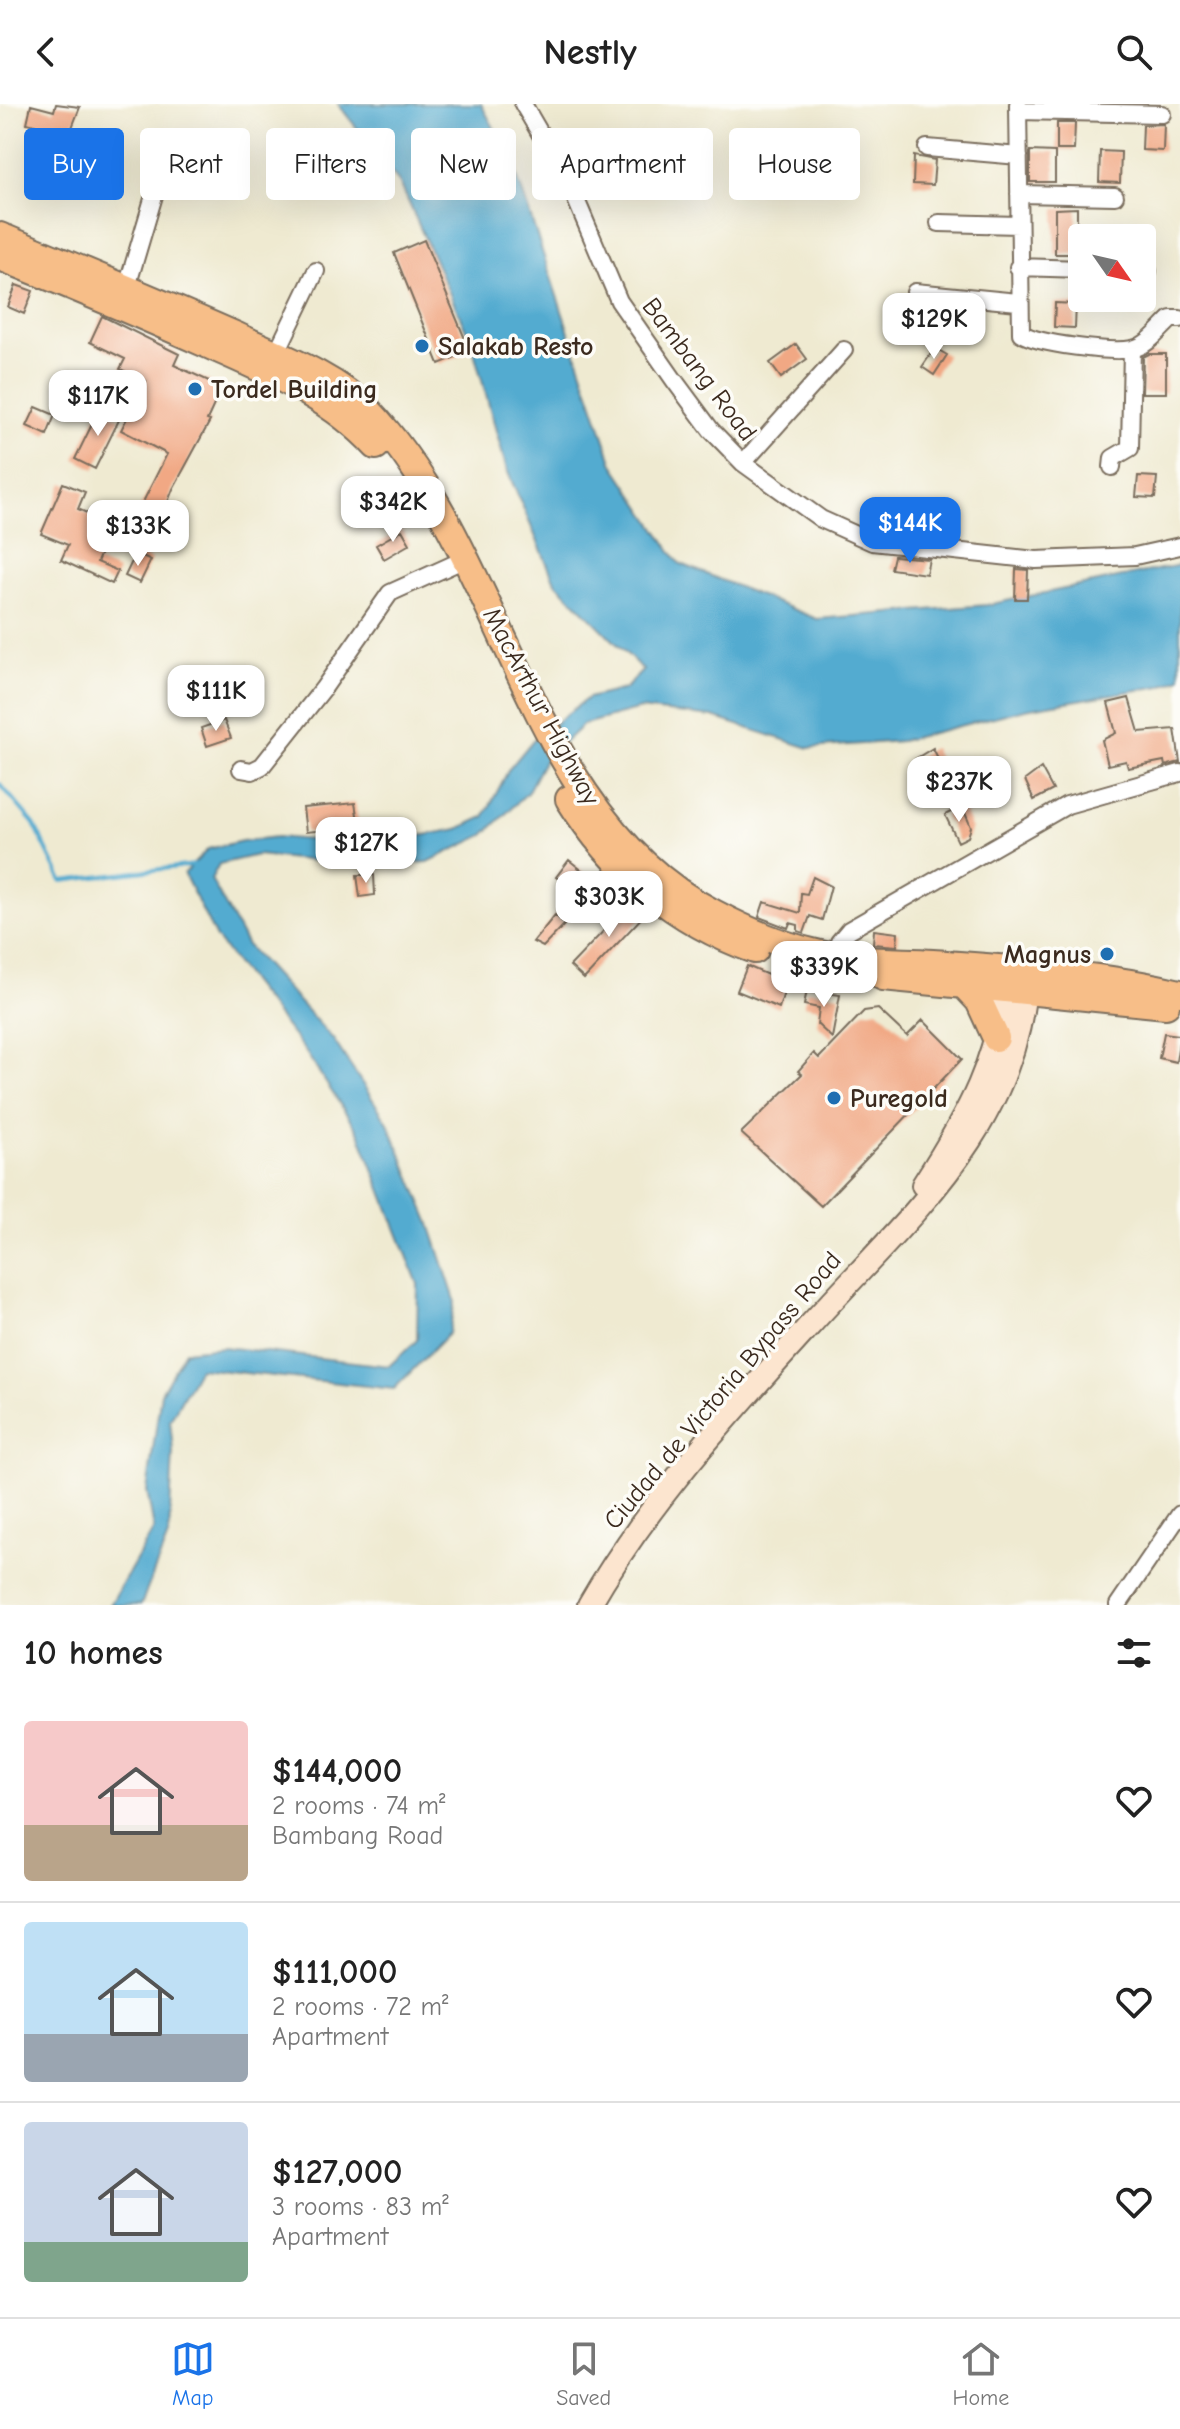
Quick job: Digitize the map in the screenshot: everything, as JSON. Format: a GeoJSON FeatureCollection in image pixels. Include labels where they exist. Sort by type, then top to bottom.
{"type":"FeatureCollection","features":[{"type":"Feature","properties":{"kind":"highway","name":"MacArthur Highway"},"geometry":{"type":"LineString","coordinates":[[0,236],[124,297],[272,363],[353,422],[401,479],[457,562],[524,702],[575,793],[590,832],[620,865],[672,910],[741,945],[831,964],[964,985],[1016,980],[1180,1006]]}},
{"type":"Feature","properties":{"kind":"highway","name":"MacArthur Highway"},"geometry":{"type":"LineString","coordinates":[[0,257],[124,297]]}},
{"type":"Feature","properties":{"kind":"highway","name":"MacArthur Highway"},"geometry":{"type":"LineString","coordinates":[[831,964],[1016,980],[1147,985],[1180,993]]}},
{"type":"Feature","properties":{"kind":"highway"},"geometry":{"type":"LineString","coordinates":[[964,985],[979,1001],[996,1038]]}},
{"type":"Feature","properties":{"kind":"main road","name":"Ciudad de Victoria Bypass Road"},"geometry":{"type":"LineString","coordinates":[[908,1218],[923,1185],[962,1124],[992,1059],[1016,980]]}},
{"type":"Feature","properties":{"kind":"main road","name":"Ciudad de Victoria Bypass Road"},"geometry":{"type":"LineString","coordinates":[[589,1605],[652,1508],[810,1324],[948,1174],[980,1129],[1010,1065],[1016,980]]}},
{"type":"Feature","properties":{"kind":"street","name":"Bambang Road"},"geometry":{"type":"LineString","coordinates":[[523,104],[569,183],[619,301],[711,430],[743,463],[821,519],[872,542],[1036,560],[1135,556],[1180,546]]}},
{"type":"Feature","properties":{"kind":"street"},"geometry":{"type":"LineString","coordinates":[[1162,114],[1018,108],[1019,327],[1029,338],[1051,344],[1132,349],[1147,342],[1171,319],[1180,319]]}},
{"type":"Feature","properties":{"kind":"street"},"geometry":{"type":"LineString","coordinates":[[927,148],[1019,156]]}},
{"type":"Feature","properties":{"kind":"street"},"geometry":{"type":"LineString","coordinates":[[1019,194],[1115,196]]}},
{"type":"Feature","properties":{"kind":"street"},"geometry":{"type":"LineString","coordinates":[[124,297],[153,200]]}},
{"type":"Feature","properties":{"kind":"street"},"geometry":{"type":"LineString","coordinates":[[939,223],[1019,225]]}},
{"type":"Feature","properties":{"kind":"street"},"geometry":{"type":"LineString","coordinates":[[1018,267],[1068,269]]}},
{"type":"Feature","properties":{"kind":"street"},"geometry":{"type":"LineString","coordinates":[[272,363],[316,271]]}},
{"type":"Feature","properties":{"kind":"street"},"geometry":{"type":"LineString","coordinates":[[915,292],[1018,302]]}},
{"type":"Feature","properties":{"kind":"street"},"geometry":{"type":"LineString","coordinates":[[1112,467],[1113,458],[1130,448],[1132,349]]}},
{"type":"Feature","properties":{"kind":"street"},"geometry":{"type":"LineString","coordinates":[[743,463],[844,350]]}},
{"type":"Feature","properties":{"kind":"street"},"geometry":{"type":"LineString","coordinates":[[241,769],[252,771],[262,766],[323,689],[390,593],[457,562]]}},
{"type":"Feature","properties":{"kind":"street"},"geometry":{"type":"LineString","coordinates":[[831,964],[849,930],[1067,805],[1180,773]]}},
{"type":"Feature","properties":{"kind":"street"},"geometry":{"type":"LineString","coordinates":[[1118,1605],[1180,1514]]}},
{"type":"Feature","properties":{"kind":"water"},"geometry":{"type":"Polygon","coordinates":[[[338,104],[481,104],[494,128],[411,128],[411,200],[516,200],[516,173],[613,464],[679,563],[817,619],[987,605],[1180,565],[1180,678],[1161,686],[1025,709],[901,741],[809,748],[713,717],[640,709],[584,724],[544,761],[527,793],[484,835],[428,862],[364,866],[257,855],[219,864],[211,879],[246,944],[333,1039],[388,1123],[429,1221],[455,1300],[449,1333],[394,1389],[199,1368],[170,1420],[173,1451],[169,1534],[141,1605],[110,1605],[154,1529],[147,1491],[161,1393],[185,1351],[223,1347],[389,1366],[417,1340],[418,1284],[359,1133],[305,1051],[216,938],[184,874],[208,849],[242,841],[277,837],[370,845],[458,829],[484,817],[509,769],[533,740],[588,698],[625,689],[643,670],[555,582],[507,470],[471,341],[395,177],[395,128],[357,128],[338,104]]]}},
{"type":"Feature","properties":{"kind":"building"},"geometry":{"type":"Polygon","coordinates":[[[56,104],[80,107],[72,128],[46,128],[27,123],[31,105],[54,111],[56,104]]]}},
{"type":"Feature","properties":{"kind":"building"},"geometry":{"type":"Polygon","coordinates":[[[1057,123],[1075,123],[1074,150],[1057,150],[1057,123]]]}},
{"type":"Feature","properties":{"kind":"building"},"geometry":{"type":"Polygon","coordinates":[[[1164,124],[1163,151],[1142,150],[1143,125],[1164,124]]]}},
{"type":"Feature","properties":{"kind":"building"},"geometry":{"type":"Polygon","coordinates":[[[1030,151],[1055,152],[1055,182],[1030,182],[1030,151]]]}},
{"type":"Feature","properties":{"kind":"building"},"geometry":{"type":"Polygon","coordinates":[[[1100,151],[1121,152],[1120,183],[1099,182],[1100,151]]]}},
{"type":"Feature","properties":{"kind":"building"},"geometry":{"type":"Polygon","coordinates":[[[914,156],[935,160],[933,185],[913,184],[914,156]]]}},
{"type":"Feature","properties":{"kind":"building"},"geometry":{"type":"Polygon","coordinates":[[[1077,208],[1077,224],[1068,224],[1068,254],[1055,254],[1055,209],[1077,208]]]}},
{"type":"Feature","properties":{"kind":"building"},"geometry":{"type":"Polygon","coordinates":[[[424,240],[470,351],[439,364],[394,253],[424,240]]]}},
{"type":"Feature","properties":{"kind":"building"},"geometry":{"type":"Polygon","coordinates":[[[16,285],[33,291],[24,314],[8,307],[16,285]]]}},
{"type":"Feature","properties":{"kind":"building"},"geometry":{"type":"Polygon","coordinates":[[[1055,303],[1068,304],[1068,312],[1076,312],[1075,328],[1054,327],[1055,303]]]}},
{"type":"Feature","properties":{"kind":"building"},"geometry":{"type":"Polygon","coordinates":[[[102,316],[179,354],[174,365],[222,387],[207,420],[210,421],[173,489],[164,512],[167,514],[148,550],[125,538],[167,454],[121,430],[146,381],[120,369],[125,359],[90,342],[102,316]]]}},
{"type":"Feature","properties":{"kind":"building"},"geometry":{"type":"Polygon","coordinates":[[[796,344],[807,359],[781,378],[770,363],[796,344]]]}},
{"type":"Feature","properties":{"kind":"building"},"geometry":{"type":"Polygon","coordinates":[[[935,348],[947,355],[934,375],[922,367],[935,348]]]}},
{"type":"Feature","properties":{"kind":"building"},"geometry":{"type":"Polygon","coordinates":[[[1166,354],[1166,393],[1142,393],[1143,357],[1166,354]]]}},
{"type":"Feature","properties":{"kind":"building"},"geometry":{"type":"Polygon","coordinates":[[[36,407],[55,415],[47,435],[27,426],[36,407]]]}},
{"type":"Feature","properties":{"kind":"building"},"geometry":{"type":"Polygon","coordinates":[[[100,408],[120,418],[95,469],[75,459],[100,408]]]}},
{"type":"Feature","properties":{"kind":"building"},"geometry":{"type":"Polygon","coordinates":[[[1138,476],[1157,477],[1155,498],[1136,497],[1138,476]]]}},
{"type":"Feature","properties":{"kind":"building"},"geometry":{"type":"Polygon","coordinates":[[[63,483],[85,492],[78,509],[113,525],[97,562],[118,571],[112,584],[61,560],[68,545],[41,534],[63,483]]]}},
{"type":"Feature","properties":{"kind":"building"},"geometry":{"type":"Polygon","coordinates":[[[402,530],[410,544],[384,559],[376,545],[402,530]]]}},
{"type":"Feature","properties":{"kind":"building"},"geometry":{"type":"Polygon","coordinates":[[[136,553],[151,560],[140,583],[125,576],[136,553]]]}},
{"type":"Feature","properties":{"kind":"building"},"geometry":{"type":"Polygon","coordinates":[[[894,556],[929,559],[926,574],[891,569],[894,556]]]}},
{"type":"Feature","properties":{"kind":"building"},"geometry":{"type":"Polygon","coordinates":[[[1016,569],[1028,570],[1027,599],[1015,599],[1016,569]]]}},
{"type":"Feature","properties":{"kind":"building"},"geometry":{"type":"Polygon","coordinates":[[[1129,698],[1139,732],[1175,729],[1180,762],[1165,766],[1164,761],[1128,768],[1126,761],[1108,765],[1102,740],[1116,733],[1108,703],[1129,698]]]}},
{"type":"Feature","properties":{"kind":"building"},"geometry":{"type":"Polygon","coordinates":[[[224,720],[231,738],[207,746],[201,728],[224,720]]]}},
{"type":"Feature","properties":{"kind":"building"},"geometry":{"type":"Polygon","coordinates":[[[933,748],[947,777],[929,785],[915,759],[933,748]]]}},
{"type":"Feature","properties":{"kind":"building"},"geometry":{"type":"Polygon","coordinates":[[[1041,768],[1053,790],[1034,800],[1025,780],[1041,768]]]}},
{"type":"Feature","properties":{"kind":"building"},"geometry":{"type":"Polygon","coordinates":[[[355,803],[359,827],[306,832],[303,808],[355,803]]]}},
{"type":"Feature","properties":{"kind":"building"},"geometry":{"type":"Polygon","coordinates":[[[962,806],[971,827],[968,837],[958,842],[945,815],[962,806]]]}},
{"type":"Feature","properties":{"kind":"building"},"geometry":{"type":"Polygon","coordinates":[[[569,860],[584,872],[572,889],[556,877],[569,860]]]}},
{"type":"Feature","properties":{"kind":"building"},"geometry":{"type":"Polygon","coordinates":[[[357,875],[374,875],[375,895],[360,897],[357,875]]]}},
{"type":"Feature","properties":{"kind":"building"},"geometry":{"type":"Polygon","coordinates":[[[813,877],[831,886],[822,920],[810,916],[804,933],[798,931],[798,925],[790,923],[788,928],[759,917],[764,902],[800,913],[801,893],[807,894],[813,877]]]}},
{"type":"Feature","properties":{"kind":"building"},"geometry":{"type":"Polygon","coordinates":[[[634,899],[649,910],[584,979],[570,966],[634,899]]]}},
{"type":"Feature","properties":{"kind":"building"},"geometry":{"type":"Polygon","coordinates":[[[555,915],[565,924],[543,947],[533,942],[555,915]]]}},
{"type":"Feature","properties":{"kind":"building"},"geometry":{"type":"Polygon","coordinates":[[[874,930],[898,933],[897,946],[873,944],[874,930]]]}},
{"type":"Feature","properties":{"kind":"building"},"geometry":{"type":"Polygon","coordinates":[[[747,966],[787,983],[779,1008],[737,991],[747,966]]]}},
{"type":"Feature","properties":{"kind":"building"},"geometry":{"type":"Polygon","coordinates":[[[807,990],[840,995],[832,1038],[817,1024],[819,1008],[804,1005],[807,990]]]}},
{"type":"Feature","properties":{"kind":"building","name":"Puregold"},"geometry":{"type":"Polygon","coordinates":[[[878,1009],[907,1036],[923,1020],[962,1059],[821,1206],[741,1133],[802,1074],[798,1071],[814,1053],[819,1058],[864,1011],[878,1009]]]}},
{"type":"Feature","properties":{"kind":"building"},"geometry":{"type":"Polygon","coordinates":[[[1164,1033],[1180,1035],[1176,1062],[1159,1058],[1164,1033]]]}},
{"type":"Feature","properties":{"kind":"waterway"},"geometry":{"type":"LineString","coordinates":[[0,784],[34,824],[62,881],[195,865]]}},
{"type":"Feature","properties":{"kind":"place","name":"Salakab Resto"},"geometry":{"type":"Point","coordinates":[422,346]}},
{"type":"Feature","properties":{"kind":"place","name":"Tordel Building"},"geometry":{"type":"Point","coordinates":[195,389]}},
{"type":"Feature","properties":{"kind":"place","name":"Magnus"},"geometry":{"type":"Point","coordinates":[1107,954]}},
{"type":"Feature","properties":{"kind":"place","name":"Puregold"},"geometry":{"type":"Point","coordinates":[834,1098]}}]}
